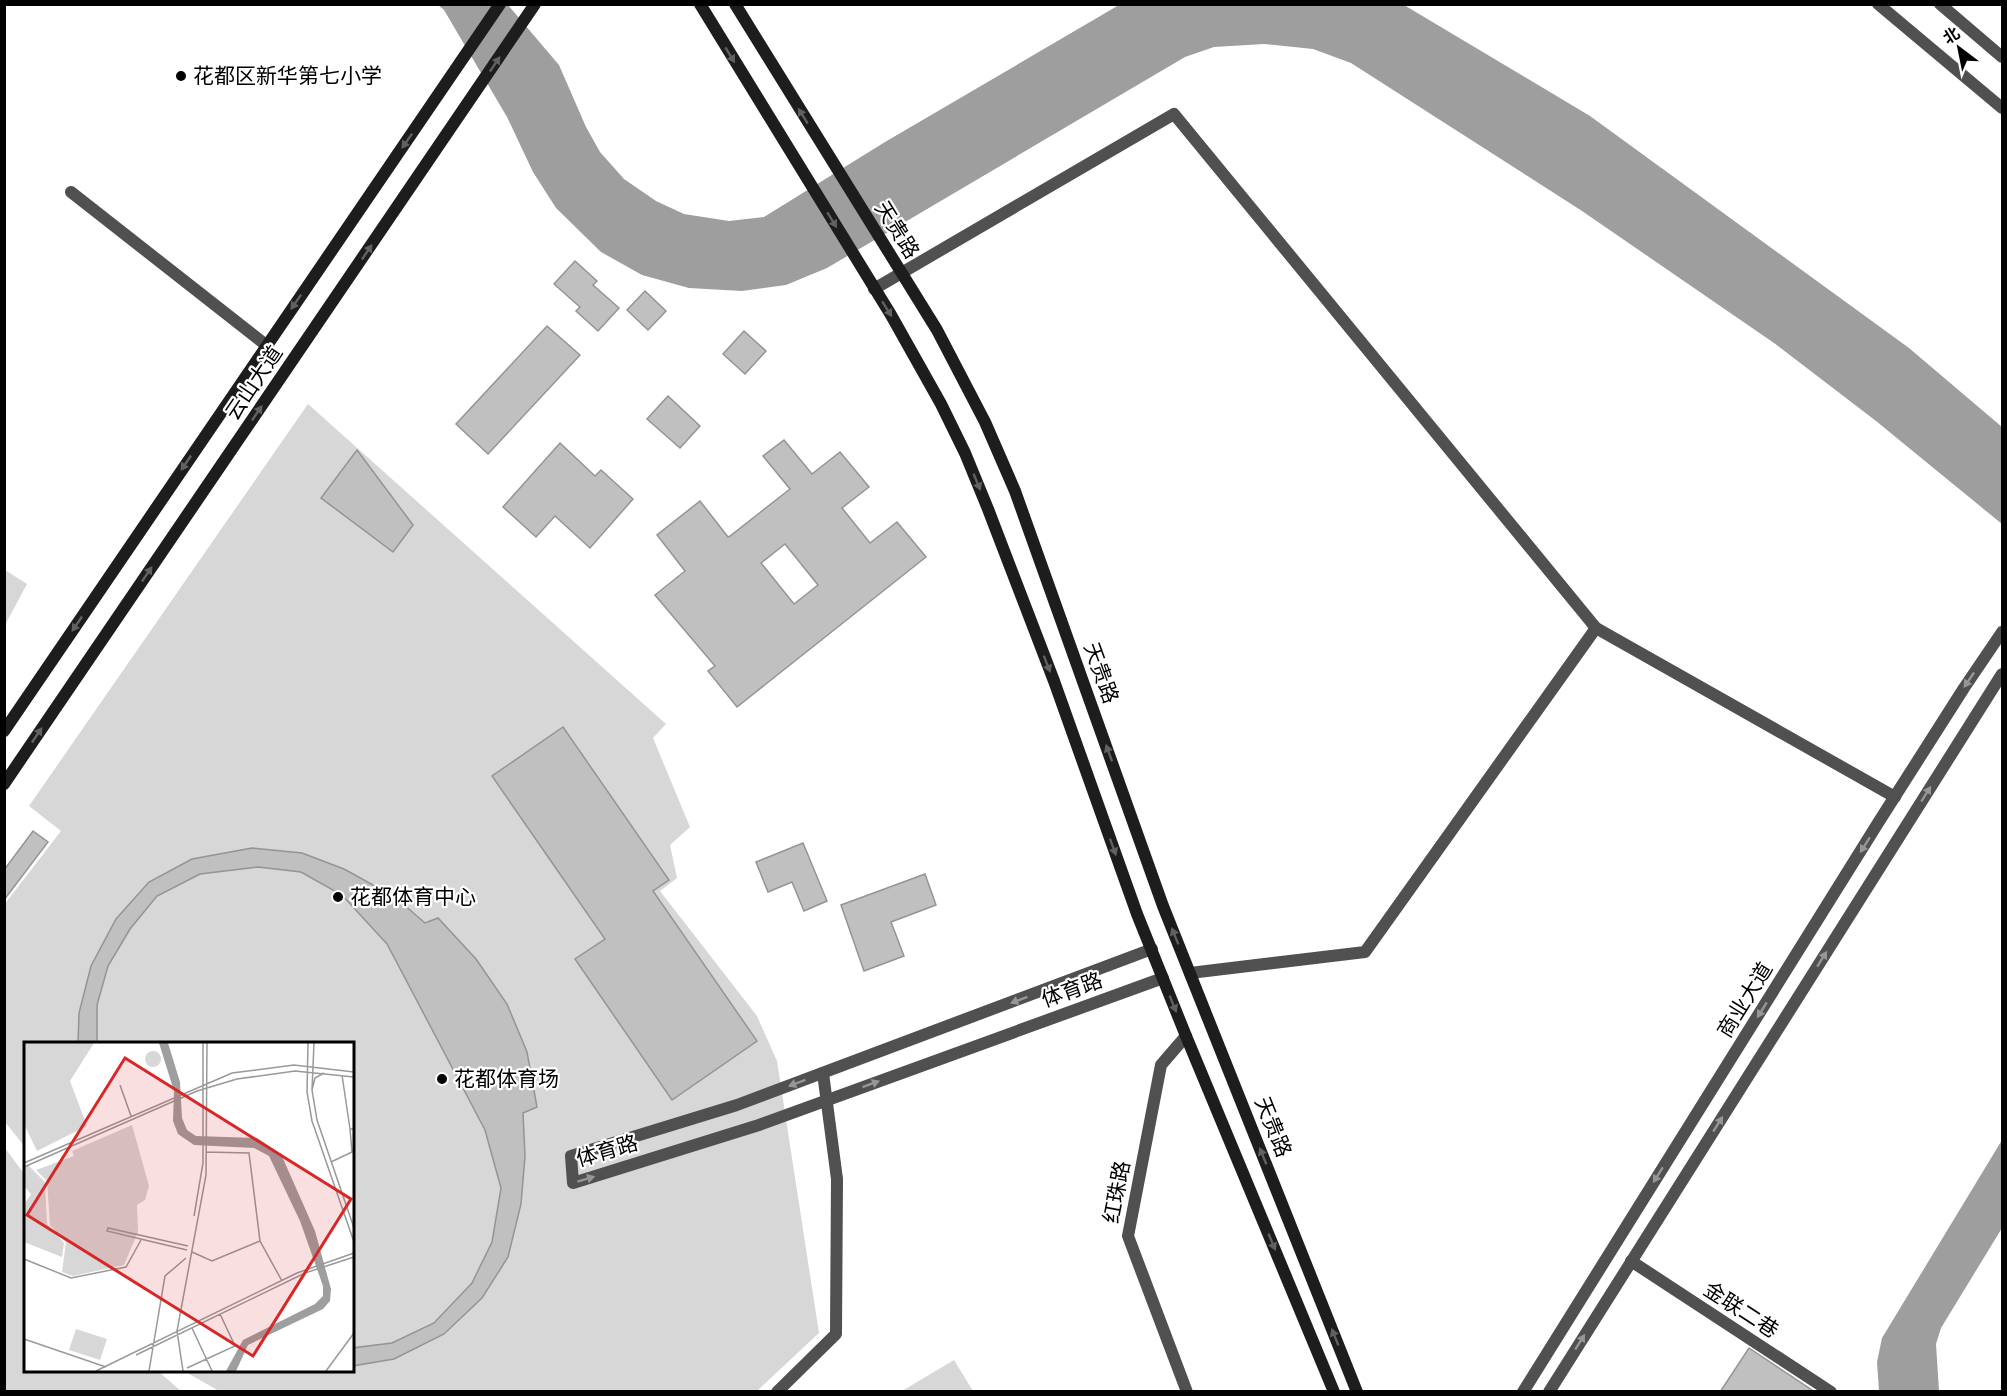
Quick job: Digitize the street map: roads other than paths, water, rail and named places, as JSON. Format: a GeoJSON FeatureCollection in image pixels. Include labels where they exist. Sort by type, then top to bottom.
{"type":"FeatureCollection","features":[{"type":"Feature","properties":{"kind":"main road","name":"云山大道"},"geometry":{"type":"LineString","coordinates":[[4,731],[500,4]]}},
{"type":"Feature","properties":{"kind":"main road","name":"云山大道"},"geometry":{"type":"LineString","coordinates":[[4,784],[535,4]]}},
{"type":"Feature","properties":{"kind":"main road"},"geometry":{"type":"LineString","coordinates":[[700,4],[856,259],[941,404],[984,500],[1054,681],[1137,914],[1334,1392]]}},
{"type":"Feature","properties":{"kind":"main road","name":"天贵路"},"geometry":{"type":"LineString","coordinates":[[735,4],[937,330],[968,388],[1015,491],[1163,906],[1357,1392]]}},
{"type":"Feature","properties":{"kind":"street"},"geometry":{"type":"LineString","coordinates":[[1878,4],[2002,108]]}},
{"type":"Feature","properties":{"kind":"street"},"geometry":{"type":"LineString","coordinates":[[1940,4],[2002,57]]}},
{"type":"Feature","properties":{"kind":"street"},"geometry":{"type":"LineString","coordinates":[[874,289],[1174,114],[1596,628],[1895,797]]}},
{"type":"Feature","properties":{"kind":"street"},"geometry":{"type":"LineString","coordinates":[[71,192],[266,345]]}},
{"type":"Feature","properties":{"kind":"street"},"geometry":{"type":"LineString","coordinates":[[1190,973],[1365,952],[1596,628]]}},
{"type":"Feature","properties":{"kind":"street","name":"商业大道"},"geometry":{"type":"LineString","coordinates":[[1523,1392],[1895,797],[2002,632]]}},
{"type":"Feature","properties":{"kind":"street","name":"商业大道"},"geometry":{"type":"LineString","coordinates":[[1549,1392],[2002,674]]}},
{"type":"Feature","properties":{"kind":"street","name":"体育路"},"geometry":{"type":"LineString","coordinates":[[1152,949],[737,1105],[571,1156],[573,1183],[759,1125],[1163,978]]}},
{"type":"Feature","properties":{"kind":"street","name":"红珠路"},"geometry":{"type":"LineString","coordinates":[[1186,1036],[1161,1065],[1128,1236],[1187,1392]]}},
{"type":"Feature","properties":{"kind":"street"},"geometry":{"type":"LineString","coordinates":[[777,1392],[836,1334],[837,1179],[823,1073]]}},
{"type":"Feature","properties":{"kind":"street","name":"金联二巷"},"geometry":{"type":"LineString","coordinates":[[1631,1261],[1831,1392]]}},
{"type":"Feature","properties":{"kind":"place","name":"花都区新华第七小学"},"geometry":{"type":"Point","coordinates":[181,76]}},
{"type":"Feature","properties":{"kind":"place","name":"花都体育中心"},"geometry":{"type":"Point","coordinates":[338,897]}},
{"type":"Feature","properties":{"kind":"place","name":"花都体育场"},"geometry":{"type":"Point","coordinates":[442,1079]}}]}
